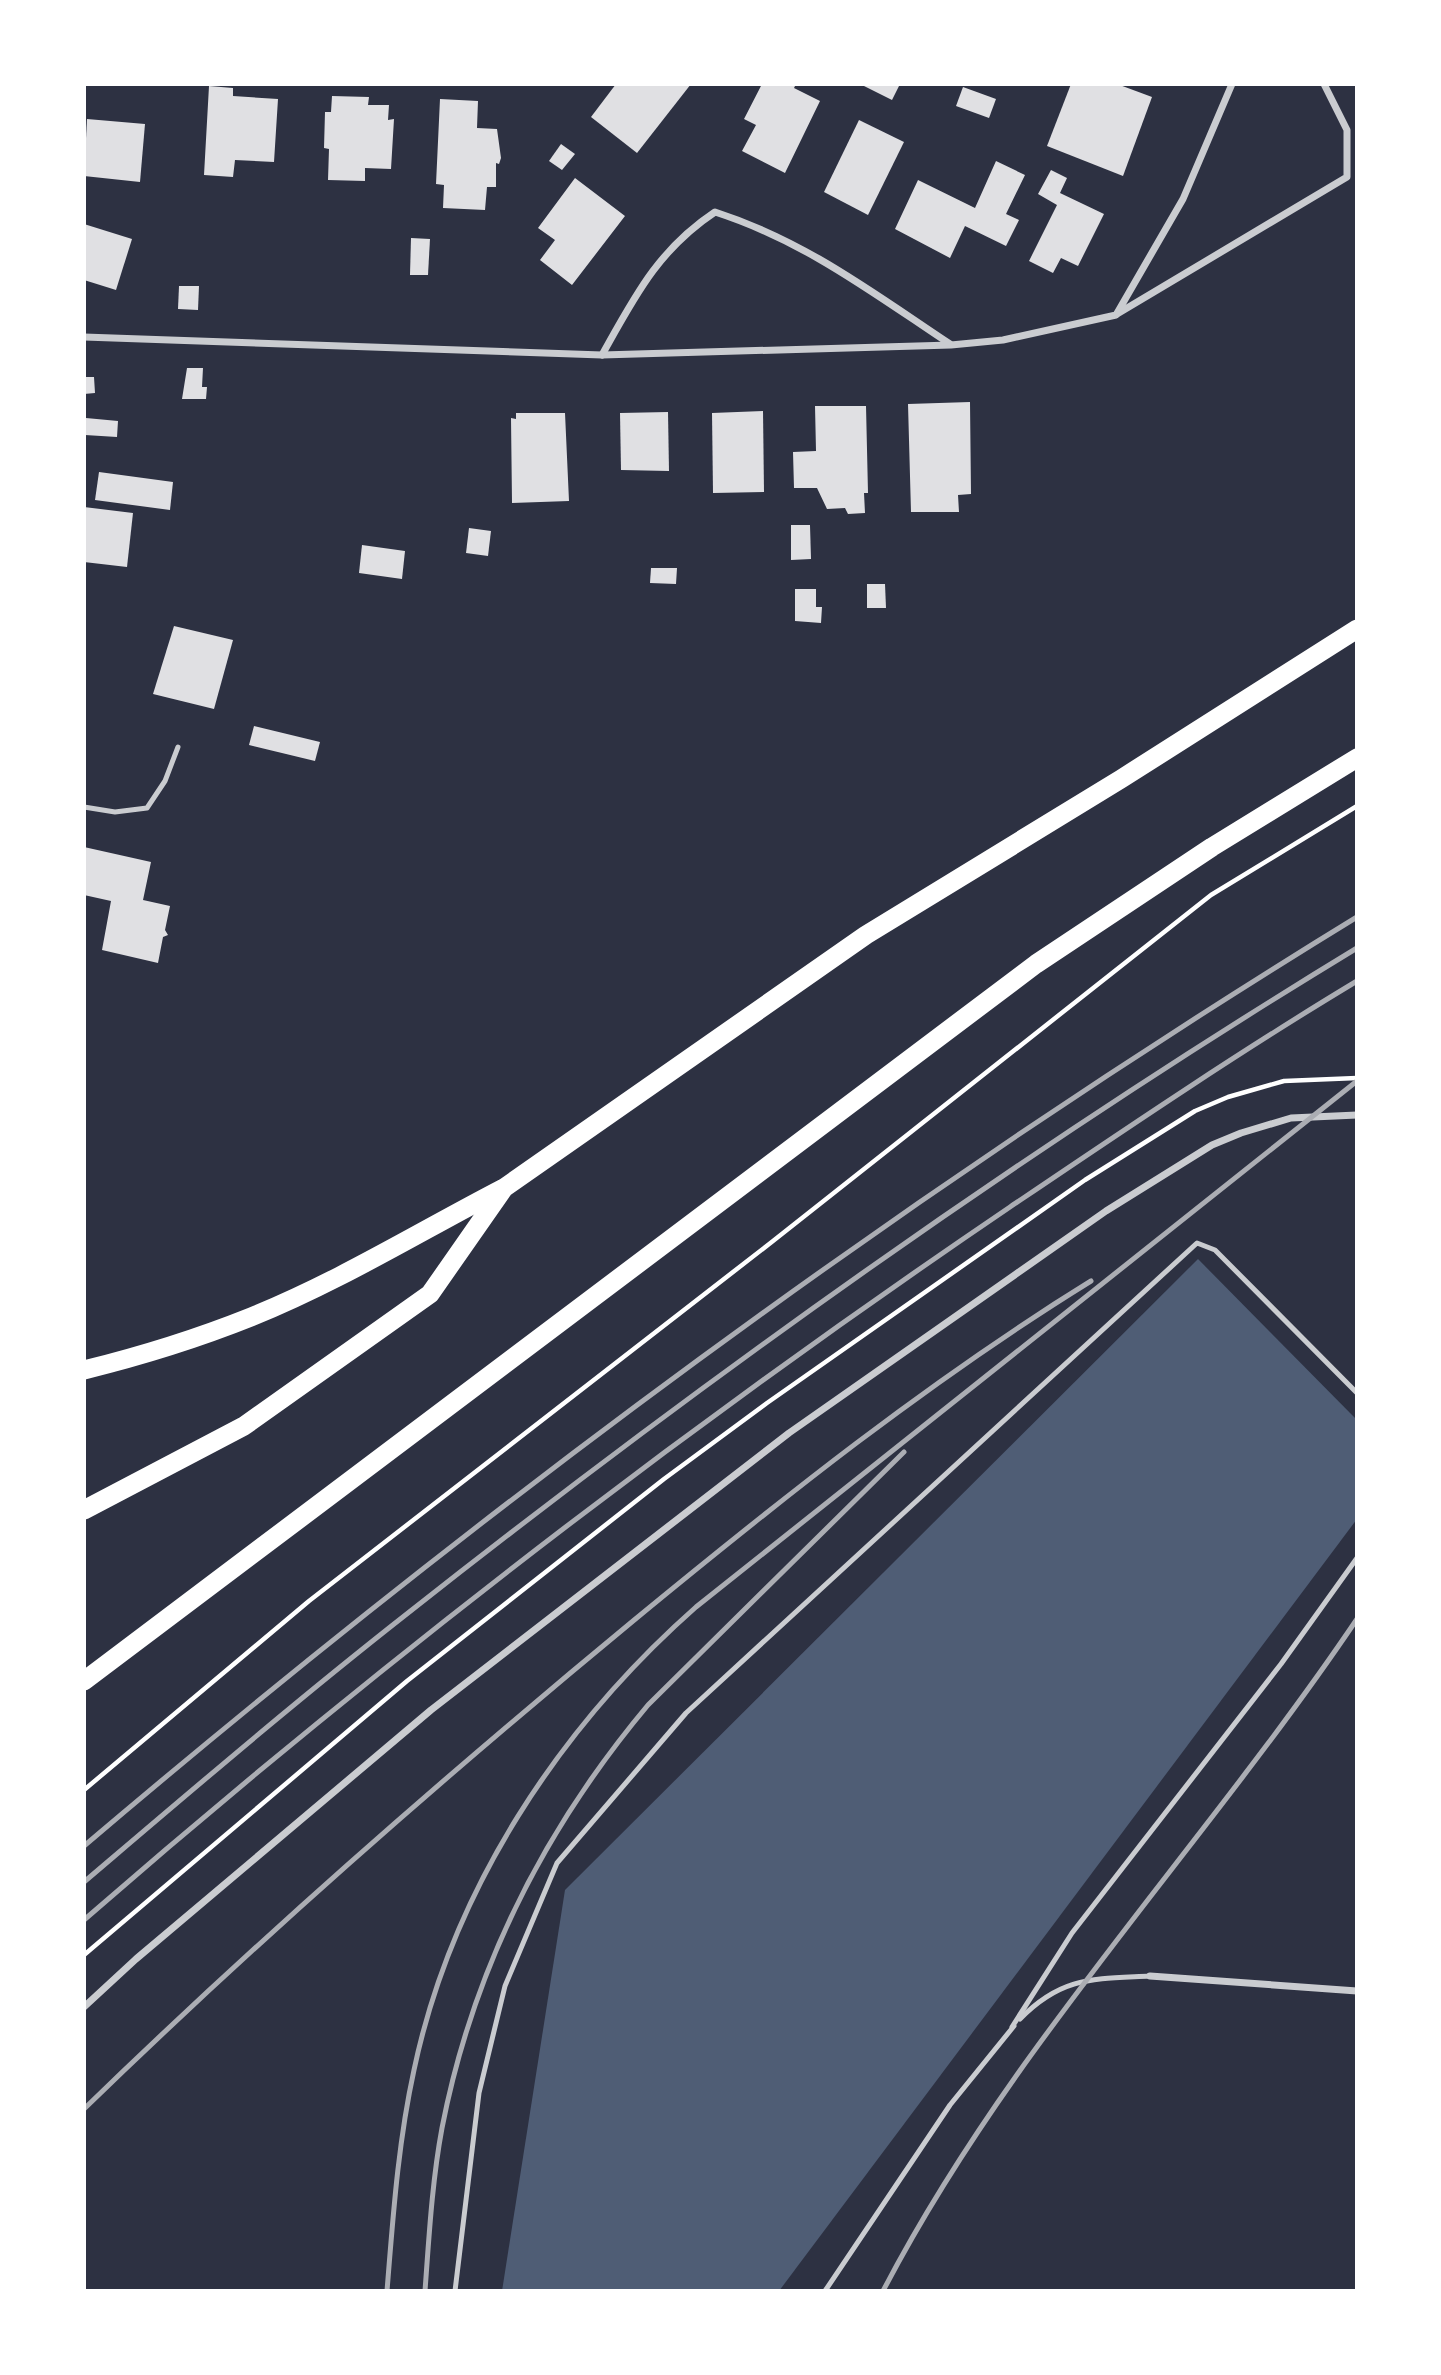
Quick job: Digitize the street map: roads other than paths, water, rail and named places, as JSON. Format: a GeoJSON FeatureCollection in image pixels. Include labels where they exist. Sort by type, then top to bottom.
{"type":"FeatureCollection","features":[{"type":"Feature","properties":{"kind":"highway"},"geometry":{"type":"LineString","coordinates":[[84,1370],[160,1351],[253,1317],[331,1280],[504,1188],[866,935],[1121,779],[1357,629]]}},
{"type":"Feature","properties":{"kind":"highway"},"geometry":{"type":"LineString","coordinates":[[84,1682],[1036,964],[1212,847],[1357,758]]}},
{"type":"Feature","properties":{"kind":"highway"},"geometry":{"type":"LineString","coordinates":[[84,1510],[244,1426],[430,1294],[504,1188]]}},
{"type":"Feature","properties":{"kind":"street"},"geometry":{"type":"LineString","coordinates":[[1116,315],[1183,199],[1233,84]]}},
{"type":"Feature","properties":{"kind":"street"},"geometry":{"type":"LineString","coordinates":[[84,337],[602,355],[951,345],[1003,340],[1116,315],[1348,177],[1348,130],[1324,84]]}},
{"type":"Feature","properties":{"kind":"street"},"geometry":{"type":"LineString","coordinates":[[602,355],[646,278],[685,232],[715,212],[761,227],[814,253],[951,345]]}},
{"type":"Feature","properties":{"kind":"street"},"geometry":{"type":"LineString","coordinates":[[84,2007],[136,1959],[431,1710],[688,1509],[834,1401],[1106,1211],[1212,1145],[1291,1118],[1357,1115]]}},
{"type":"Feature","properties":{"kind":"street"},"geometry":{"type":"LineString","coordinates":[[1150,1976],[1357,1990]]}},
{"type":"Feature","properties":{"kind":"lane"},"geometry":{"type":"LineString","coordinates":[[84,807],[115,812],[146,808],[165,781],[178,747]]}},
{"type":"Feature","properties":{"kind":"lane"},"geometry":{"type":"LineString","coordinates":[[455,2291],[479,2093],[505,1986],[557,1863],[686,1713],[1198,1243],[1215,1250],[1357,1393]]}},
{"type":"Feature","properties":{"kind":"lane"},"geometry":{"type":"LineString","coordinates":[[825,2291],[950,2105],[1012,2027],[1072,1933],[1280,1664],[1357,1558]]}},
{"type":"Feature","properties":{"kind":"lane"},"geometry":{"type":"LineString","coordinates":[[1012,2027],[1038,2001],[1078,1980],[1150,1976]]}},
{"type":"Feature","properties":{"kind":"water"},"geometry":{"type":"Polygon","coordinates":[[[1198,1259],[1357,1420],[1357,1519],[779,2291],[502,2291],[565,1890],[1198,1259]]]}},
{"type":"Feature","properties":{"kind":"railway"},"geometry":{"type":"LineString","coordinates":[[84,1846],[235,1719],[389,1596],[702,1357],[1025,1130],[1357,917]]}},
{"type":"Feature","properties":{"kind":"railway"},"geometry":{"type":"LineString","coordinates":[[84,1882],[367,1646],[522,1524],[754,1351],[872,1266],[1112,1103],[1357,948]]}},
{"type":"Feature","properties":{"kind":"railway"},"geometry":{"type":"LineString","coordinates":[[84,1920],[307,1731],[653,1461],[770,1375],[1010,1207],[1225,1063],[1357,981]]}},
{"type":"Feature","properties":{"kind":"railway"},"geometry":{"type":"LineString","coordinates":[[387,2291],[408,2097],[431,2003],[455,1939],[484,1876],[518,1816],[599,1705],[646,1654],[696,1607],[1357,1081]]}},
{"type":"Feature","properties":{"kind":"railway"},"geometry":{"type":"LineString","coordinates":[[84,2109],[150,2045],[354,1859],[633,1621],[856,1443],[972,1359],[1091,1281]]}},
{"type":"Feature","properties":{"kind":"railway"},"geometry":{"type":"LineString","coordinates":[[425,2291],[436,2169],[455,2069],[493,1957],[545,1851],[576,1801],[648,1705],[904,1452]]}},
{"type":"Feature","properties":{"kind":"railway"},"geometry":{"type":"LineString","coordinates":[[883,2291],[934,2201],[989,2115],[1048,2031],[1298,1703],[1357,1619]]}}]}
